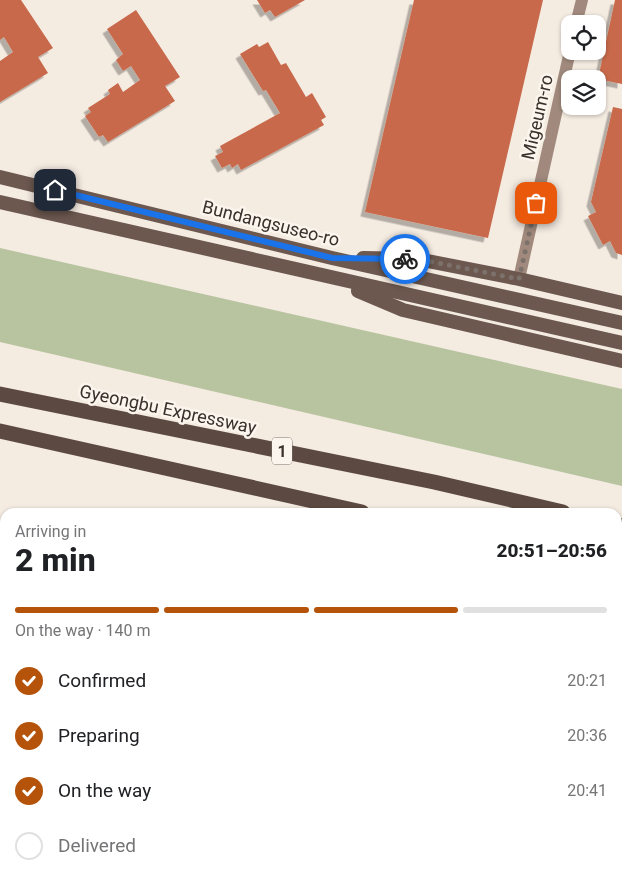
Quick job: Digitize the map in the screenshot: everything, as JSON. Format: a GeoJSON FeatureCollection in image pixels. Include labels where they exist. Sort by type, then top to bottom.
{"type":"FeatureCollection","features":[{"type":"Feature","properties":{"kind":"highway","name":"Bundangsuseo-ro"},"geometry":{"type":"LineString","coordinates":[[0,177],[332,258],[622,323]]}},
{"type":"Feature","properties":{"kind":"highway"},"geometry":{"type":"LineString","coordinates":[[0,202],[327,278],[622,343]]}},
{"type":"Feature","properties":{"kind":"highway"},"geometry":{"type":"LineString","coordinates":[[332,258],[418,259],[519,279],[622,303]]}},
{"type":"Feature","properties":{"kind":"highway"},"geometry":{"type":"LineString","coordinates":[[327,278],[404,310],[622,361]]}},
{"type":"Feature","properties":{"kind":"highway","name":"Gyeongbu Expressway"},"geometry":{"type":"LineString","coordinates":[[0,394],[434,482],[546,508]]}},
{"type":"Feature","properties":{"kind":"highway"},"geometry":{"type":"LineString","coordinates":[[0,431],[344,508]]}},
{"type":"Feature","properties":{"kind":"main road"},"geometry":{"type":"LineString","coordinates":[[578,15],[582,0]]}},
{"type":"Feature","properties":{"kind":"main road","name":"Migeum-ro"},"geometry":{"type":"LineString","coordinates":[[519,279],[568,60]]}},
{"type":"Feature","properties":{"kind":"green space"},"geometry":{"type":"Polygon","coordinates":[[[0,248],[622,389],[622,486],[0,342],[0,248]]]}},
{"type":"Feature","properties":{"kind":"building"},"geometry":{"type":"Polygon","coordinates":[[[0,0],[21,0],[53,48],[38,57],[48,73],[0,102],[0,61],[13,52],[4,37],[0,40],[0,0]]]}},
{"type":"Feature","properties":{"kind":"building"},"geometry":{"type":"Polygon","coordinates":[[[257,0],[305,0],[275,17],[270,10],[265,13],[257,0]]]}},
{"type":"Feature","properties":{"kind":"building"},"geometry":{"type":"Polygon","coordinates":[[[414,0],[543,0],[488,238],[365,212],[414,0]]]}},
{"type":"Feature","properties":{"kind":"building"},"geometry":{"type":"Polygon","coordinates":[[[615,0],[622,0],[622,84],[606,81],[606,70],[600,70],[602,60],[606,60],[606,42],[615,0]]]}},
{"type":"Feature","properties":{"kind":"building"},"geometry":{"type":"Polygon","coordinates":[[[136,10],[180,77],[165,86],[175,101],[108,142],[103,135],[99,137],[85,116],[91,112],[88,108],[110,94],[108,90],[118,83],[123,92],[140,80],[131,66],[123,71],[116,60],[123,54],[107,29],[136,10]]]}},
{"type":"Feature","properties":{"kind":"building"},"geometry":{"type":"Polygon","coordinates":[[[268,42],[281,65],[286,63],[306,97],[312,93],[326,117],[321,120],[324,125],[241,170],[238,164],[232,168],[230,164],[222,168],[215,156],[223,152],[220,146],[280,113],[266,90],[263,91],[240,54],[257,44],[259,47],[268,42]]]}},
{"type":"Feature","properties":{"kind":"building"},"geometry":{"type":"Polygon","coordinates":[[[613,107],[622,109],[622,255],[616,253],[610,241],[603,245],[588,216],[596,212],[591,202],[613,107]]]}},
{"type":"Feature","properties":{"kind":"way so far"},"geometry":{"type":"LineString","coordinates":[[405,259],[418,259],[519,279],[536,203]]}},
{"type":"Feature","properties":{"kind":"route"},"geometry":{"type":"LineString","coordinates":[[55,190],[332,258],[405,259]]}}]}
